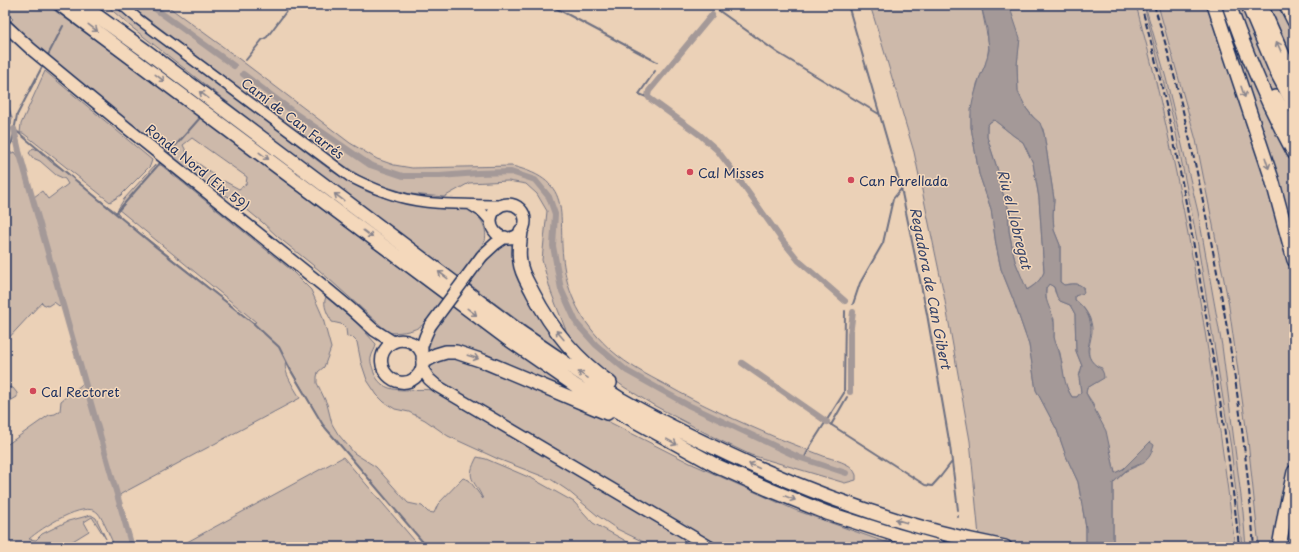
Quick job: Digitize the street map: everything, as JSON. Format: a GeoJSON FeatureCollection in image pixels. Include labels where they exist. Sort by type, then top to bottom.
{"type":"FeatureCollection","features":[{"type":"Feature","properties":{"kind":"highway"},"geometry":{"type":"LineString","coordinates":[[61,5],[508,339],[576,386],[638,423],[716,466],[827,513],[896,536],[939,547]]}},
{"type":"Feature","properties":{"kind":"highway"},"geometry":{"type":"LineString","coordinates":[[82,5],[146,51],[522,333],[574,369],[623,400],[690,436],[775,476],[900,521],[939,532],[1005,547]]}},
{"type":"Feature","properties":{"kind":"highway"},"geometry":{"type":"LineString","coordinates":[[98,5],[146,51]]}},
{"type":"Feature","properties":{"kind":"highway"},"geometry":{"type":"LineString","coordinates":[[1211,5],[1230,55]]}},
{"type":"Feature","properties":{"kind":"highway"},"geometry":{"type":"LineString","coordinates":[[1214,5],[1272,179],[1294,260]]}},
{"type":"Feature","properties":{"kind":"highway"},"geometry":{"type":"LineString","coordinates":[[1230,5],[1261,71],[1294,132]]}},
{"type":"Feature","properties":{"kind":"highway"},"geometry":{"type":"LineString","coordinates":[[1230,5],[1250,61],[1274,115],[1294,153]]}},
{"type":"Feature","properties":{"kind":"highway"},"geometry":{"type":"LineString","coordinates":[[1248,5],[1276,71],[1294,104]]}},
{"type":"Feature","properties":{"kind":"highway"},"geometry":{"type":"LineString","coordinates":[[1286,5],[1294,21]]}},
{"type":"Feature","properties":{"kind":"highway"},"geometry":{"type":"LineString","coordinates":[[1290,5],[1294,14]]}},
{"type":"Feature","properties":{"kind":"highway"},"geometry":{"type":"LineString","coordinates":[[1263,10],[1294,80]]}},
{"type":"Feature","properties":{"kind":"highway"},"geometry":{"type":"LineString","coordinates":[[1272,179],[1294,230]]}},
{"type":"Feature","properties":{"kind":"highway"},"geometry":{"type":"LineString","coordinates":[[521,231],[518,250],[520,263],[526,281],[540,307],[557,332],[575,353],[600,376],[690,436]]}},
{"type":"Feature","properties":{"kind":"highway"},"geometry":{"type":"LineString","coordinates":[[422,361],[446,352],[456,352],[529,379],[604,412],[638,423]]}},
{"type":"Feature","properties":{"kind":"highway"},"geometry":{"type":"LineString","coordinates":[[1279,547],[1294,472]]}},
{"type":"Feature","properties":{"kind":"main road","name":"Ronda Nord (Eix 59)"},"geometry":{"type":"LineString","coordinates":[[5,25],[31,49],[327,289],[374,330],[393,342]]}},
{"type":"Feature","properties":{"kind":"main road"},"geometry":{"type":"LineString","coordinates":[[409,381],[417,376],[422,361],[424,337],[430,326],[482,256],[495,244],[505,238],[514,237],[521,231],[525,221],[522,211],[513,205],[507,204],[501,206],[493,212],[490,239],[482,256]]}},
{"type":"Feature","properties":{"kind":"main road"},"geometry":{"type":"LineString","coordinates":[[492,225],[498,234],[505,238]]}},
{"type":"Feature","properties":{"kind":"main road"},"geometry":{"type":"LineString","coordinates":[[430,326],[420,334],[405,341],[393,342],[383,352],[381,359],[382,366],[388,376],[398,382],[409,381],[437,386]]}},
{"type":"Feature","properties":{"kind":"main road"},"geometry":{"type":"LineString","coordinates":[[374,330],[383,352]]}},
{"type":"Feature","properties":{"kind":"main road"},"geometry":{"type":"LineString","coordinates":[[405,341],[416,345],[429,379],[437,386],[710,547]]}},
{"type":"Feature","properties":{"kind":"street","name":"Camí de Can Farrés"},"geometry":{"type":"LineString","coordinates":[[122,5],[350,176],[373,188],[400,197],[432,202],[501,206]]}},
{"type":"Feature","properties":{"kind":"street"},"geometry":{"type":"LineString","coordinates":[[469,204],[483,213],[492,225]]}},
{"type":"Feature","properties":{"kind":"shaded area"},"geometry":{"type":"Polygon","coordinates":[[[5,5],[47,5],[165,91],[443,300],[432,316],[422,326],[416,329],[389,333],[319,270],[234,199],[216,191],[217,185],[224,181],[239,189],[246,184],[247,177],[192,138],[183,145],[189,157],[212,173],[215,178],[209,185],[44,55],[11,21],[13,19],[5,11],[5,5]]]}},
{"type":"Feature","properties":{"kind":"shaded area"},"geometry":{"type":"Polygon","coordinates":[[[106,5],[114,5],[345,180],[368,192],[392,200],[466,209],[471,211],[479,218],[484,226],[486,236],[485,241],[458,277],[290,151],[130,26],[106,5]]]}},
{"type":"Feature","properties":{"kind":"shaded area"},"geometry":{"type":"Polygon","coordinates":[[[129,5],[166,5],[350,143],[377,159],[394,165],[412,168],[512,166],[533,173],[546,181],[555,191],[559,203],[564,266],[570,290],[580,313],[594,333],[612,351],[631,365],[652,377],[733,419],[848,465],[854,471],[856,480],[845,483],[751,455],[655,406],[624,387],[585,356],[567,333],[551,292],[542,260],[547,211],[537,194],[526,184],[508,181],[469,183],[444,197],[410,194],[380,185],[360,176],[339,162],[129,5]]]}},
{"type":"Feature","properties":{"kind":"shaded area"},"geometry":{"type":"Polygon","coordinates":[[[870,5],[981,5],[989,45],[987,60],[977,84],[971,116],[971,127],[979,174],[991,209],[1001,269],[1029,345],[1036,390],[1057,430],[1066,456],[1078,482],[1086,528],[1086,547],[980,547],[970,441],[943,290],[914,152],[870,5]]]}},
{"type":"Feature","properties":{"kind":"shaded area"},"geometry":{"type":"Polygon","coordinates":[[[981,5],[1009,5],[1020,38],[1017,65],[1018,92],[1026,108],[1040,123],[1044,134],[1054,199],[1054,230],[1060,245],[1060,282],[1064,285],[1077,284],[1083,289],[1084,293],[1075,296],[1075,300],[1086,312],[1090,322],[1091,332],[1088,349],[1089,356],[1093,363],[1101,369],[1104,374],[1104,378],[1087,388],[1086,393],[1106,431],[1115,473],[1123,469],[1150,442],[1154,445],[1150,456],[1144,462],[1125,471],[1113,483],[1113,547],[1086,547],[1086,528],[1078,482],[1066,456],[1057,430],[1036,390],[1029,345],[1001,269],[991,209],[979,174],[971,127],[971,110],[973,100],[989,50],[987,29],[981,5]],[[994,120],[987,126],[987,137],[1008,207],[1009,231],[1015,261],[1027,290],[1041,278],[1044,272],[1039,198],[1033,163],[1023,142],[994,120]],[[1049,284],[1046,288],[1046,296],[1054,320],[1054,337],[1067,387],[1072,397],[1077,397],[1081,392],[1079,377],[1082,366],[1076,351],[1075,314],[1070,305],[1060,301],[1054,287],[1049,284]]]}},
{"type":"Feature","properties":{"kind":"shaded area"},"geometry":{"type":"Polygon","coordinates":[[[1009,5],[1136,5],[1160,99],[1184,210],[1204,322],[1235,547],[1113,547],[1113,483],[1126,471],[1144,463],[1152,450],[1150,443],[1123,469],[1115,473],[1109,446],[1092,402],[1086,393],[1087,388],[1100,380],[1102,368],[1092,362],[1090,358],[1089,348],[1092,327],[1090,318],[1082,306],[1075,300],[1075,296],[1084,288],[1077,284],[1064,285],[1060,282],[1060,245],[1054,230],[1054,199],[1044,134],[1043,129],[1026,108],[1018,92],[1017,65],[1019,44],[1009,5]]]}},
{"type":"Feature","properties":{"kind":"shaded area"},"geometry":{"type":"Polygon","coordinates":[[[1136,5],[1144,5],[1174,123],[1197,240],[1231,448],[1242,547],[1235,547],[1222,437],[1160,98],[1136,5]]]}},
{"type":"Feature","properties":{"kind":"shaded area"},"geometry":{"type":"Polygon","coordinates":[[[1144,5],[1166,78],[1198,212],[1222,346],[1246,547],[1242,547],[1231,448],[1197,240],[1174,123],[1144,5]]]}},
{"type":"Feature","properties":{"kind":"shaded area"},"geometry":{"type":"Polygon","coordinates":[[[1145,5],[1158,5],[1196,140],[1228,300],[1248,441],[1259,547],[1246,547],[1222,346],[1198,212],[1166,78],[1145,5]]]}},
{"type":"Feature","properties":{"kind":"shaded area"},"geometry":{"type":"Polygon","coordinates":[[[1158,5],[1294,5],[1294,547],[1259,547],[1248,441],[1228,300],[1196,140],[1158,5]]]}},
{"type":"Feature","properties":{"kind":"shaded area"},"geometry":{"type":"Polygon","coordinates":[[[45,71],[152,160],[150,166],[121,195],[110,202],[23,133],[20,133],[21,124],[45,71]]]}},
{"type":"Feature","properties":{"kind":"shaded area"},"geometry":{"type":"Polygon","coordinates":[[[5,94],[12,118],[11,125],[5,126],[5,94]]]}},
{"type":"Feature","properties":{"kind":"shaded area"},"geometry":{"type":"Polygon","coordinates":[[[994,120],[1023,142],[1033,163],[1039,198],[1044,272],[1041,278],[1032,287],[1026,290],[1015,261],[1009,231],[1008,207],[987,137],[987,126],[994,120]]]}},
{"type":"Feature","properties":{"kind":"shaded area"},"geometry":{"type":"Polygon","coordinates":[[[33,148],[38,150],[51,162],[65,171],[253,323],[256,322],[118,209],[124,199],[155,165],[161,165],[290,269],[311,290],[322,315],[331,348],[324,367],[318,372],[317,383],[327,404],[332,424],[338,434],[354,453],[376,467],[408,503],[422,506],[428,512],[434,513],[438,504],[463,478],[469,480],[483,499],[471,475],[473,465],[477,457],[486,459],[533,479],[574,502],[593,523],[637,547],[427,547],[323,425],[286,361],[285,365],[287,375],[300,398],[121,494],[118,498],[132,547],[115,547],[105,524],[98,513],[92,510],[83,510],[73,512],[63,517],[29,539],[36,540],[42,534],[68,521],[91,515],[96,518],[106,539],[92,517],[84,522],[89,531],[63,547],[26,547],[23,544],[18,547],[5,547],[5,446],[49,415],[60,411],[61,401],[85,382],[62,304],[59,306],[54,302],[48,306],[42,302],[5,342],[5,153],[8,154],[15,152],[19,157],[27,173],[34,197],[42,191],[48,199],[68,184],[65,179],[56,175],[40,161],[33,158],[29,153],[33,148]]]}},
{"type":"Feature","properties":{"kind":"shaded area"},"geometry":{"type":"Polygon","coordinates":[[[509,244],[513,246],[514,258],[582,365],[528,328],[468,283],[481,265],[496,249],[509,244]]]}},
{"type":"Feature","properties":{"kind":"shaded area"},"geometry":{"type":"Polygon","coordinates":[[[1049,284],[1054,287],[1060,301],[1070,305],[1075,314],[1076,351],[1082,366],[1079,377],[1081,392],[1077,397],[1072,397],[1065,384],[1060,353],[1054,339],[1054,319],[1046,304],[1046,288],[1049,284]]]}},
{"type":"Feature","properties":{"kind":"shaded area"},"geometry":{"type":"Polygon","coordinates":[[[326,297],[357,323],[376,344],[371,364],[379,381],[385,386],[401,390],[436,391],[700,547],[654,547],[617,529],[552,480],[498,459],[448,436],[425,420],[409,412],[395,409],[384,402],[377,395],[367,380],[361,362],[357,342],[351,336],[347,337],[346,329],[341,324],[332,322],[330,319],[325,307],[326,297]]]}},
{"type":"Feature","properties":{"kind":"shaded area"},"geometry":{"type":"Polygon","coordinates":[[[451,305],[576,394],[484,357],[429,352],[429,336],[451,305]]]}},
{"type":"Feature","properties":{"kind":"shaded area"},"geometry":{"type":"Polygon","coordinates":[[[454,355],[544,389],[690,463],[795,510],[879,540],[907,547],[719,547],[435,379],[430,368],[436,359],[454,355]]]}},
{"type":"Feature","properties":{"kind":"shaded area"},"geometry":{"type":"Polygon","coordinates":[[[9,387],[13,388],[17,393],[17,397],[10,401],[7,394],[9,387]]]}},
{"type":"Feature","properties":{"kind":"shaded area"},"geometry":{"type":"Polygon","coordinates":[[[343,457],[420,547],[178,547],[343,457]]]}},
{"type":"Feature","properties":{"kind":"waterway"},"geometry":{"type":"LineString","coordinates":[[150,5],[234,66]]}},
{"type":"Feature","properties":{"kind":"waterway"},"geometry":{"type":"LineString","coordinates":[[246,60],[262,40],[267,37],[291,5]]}},
{"type":"Feature","properties":{"kind":"waterway"},"geometry":{"type":"LineString","coordinates":[[550,5],[657,62]]}},
{"type":"Feature","properties":{"kind":"waterway"},"geometry":{"type":"LineString","coordinates":[[711,5],[778,53],[879,114]]}},
{"type":"Feature","properties":{"kind":"waterway","name":"Regadora de Can Gibert"},"geometry":{"type":"LineString","coordinates":[[848,5],[901,188],[927,314],[950,446],[958,510]]}},
{"type":"Feature","properties":{"kind":"waterway"},"geometry":{"type":"LineString","coordinates":[[712,15],[649,91],[648,96],[700,135],[717,150],[799,261],[845,301]]}},
{"type":"Feature","properties":{"kind":"waterway"},"geometry":{"type":"LineString","coordinates":[[47,57],[63,26]]}},
{"type":"Feature","properties":{"kind":"waterway"},"geometry":{"type":"LineString","coordinates":[[5,152],[12,142],[17,115],[43,65]]}},
{"type":"Feature","properties":{"kind":"waterway"},"geometry":{"type":"LineString","coordinates":[[649,98],[639,94],[655,71]]}},
{"type":"Feature","properties":{"kind":"waterway"},"geometry":{"type":"LineString","coordinates":[[243,74],[296,114],[370,165],[403,176],[440,176],[511,172],[535,180],[549,197],[555,214],[553,246],[561,289],[577,324],[596,345],[627,371],[688,405],[798,457],[846,473]]}},
{"type":"Feature","properties":{"kind":"waterway"},"geometry":{"type":"LineString","coordinates":[[169,153],[199,119]]}},
{"type":"Feature","properties":{"kind":"waterway"},"geometry":{"type":"LineString","coordinates":[[14,129],[156,247],[253,323],[279,347],[291,371],[323,425],[427,547]]}},
{"type":"Feature","properties":{"kind":"waterway"},"geometry":{"type":"LineString","coordinates":[[14,129],[132,547]]}},
{"type":"Feature","properties":{"kind":"waterway"},"geometry":{"type":"LineString","coordinates":[[116,213],[160,163]]}},
{"type":"Feature","properties":{"kind":"waterway"},"geometry":{"type":"LineString","coordinates":[[853,304],[860,283],[883,243],[893,199],[901,189]]}},
{"type":"Feature","properties":{"kind":"waterway"},"geometry":{"type":"LineString","coordinates":[[804,459],[811,445],[844,393],[845,311]]}},
{"type":"Feature","properties":{"kind":"waterway"},"geometry":{"type":"LineString","coordinates":[[850,392],[850,334],[853,312]]}},
{"type":"Feature","properties":{"kind":"waterway"},"geometry":{"type":"LineString","coordinates":[[742,363],[827,422]]}},
{"type":"Feature","properties":{"kind":"waterway"},"geometry":{"type":"LineString","coordinates":[[831,425],[847,397]]}},
{"type":"Feature","properties":{"kind":"waterway"},"geometry":{"type":"LineString","coordinates":[[830,424],[925,485],[932,486],[951,463]]}},
{"type":"Feature","properties":{"kind":"railway"},"geometry":{"type":"LineString","coordinates":[[1141,5],[1160,78],[1190,224],[1223,422],[1239,547]]}},
{"type":"Feature","properties":{"kind":"railway"},"geometry":{"type":"LineString","coordinates":[[1154,5],[1184,117],[1217,270],[1242,428],[1254,547]]}},
{"type":"Feature","properties":{"kind":"place","name":"Cal Misses"},"geometry":{"type":"Point","coordinates":[690,172]}},
{"type":"Feature","properties":{"kind":"place","name":"Can Parellada"},"geometry":{"type":"Point","coordinates":[851,180]}},
{"type":"Feature","properties":{"kind":"place","name":"Cal Rectoret"},"geometry":{"type":"Point","coordinates":[33,391]}},
{"type":"Feature","properties":{"kind":"water label","name":"Riu el Llobregat"},"geometry":{"type":"Point","coordinates":[1015,219]}}]}
